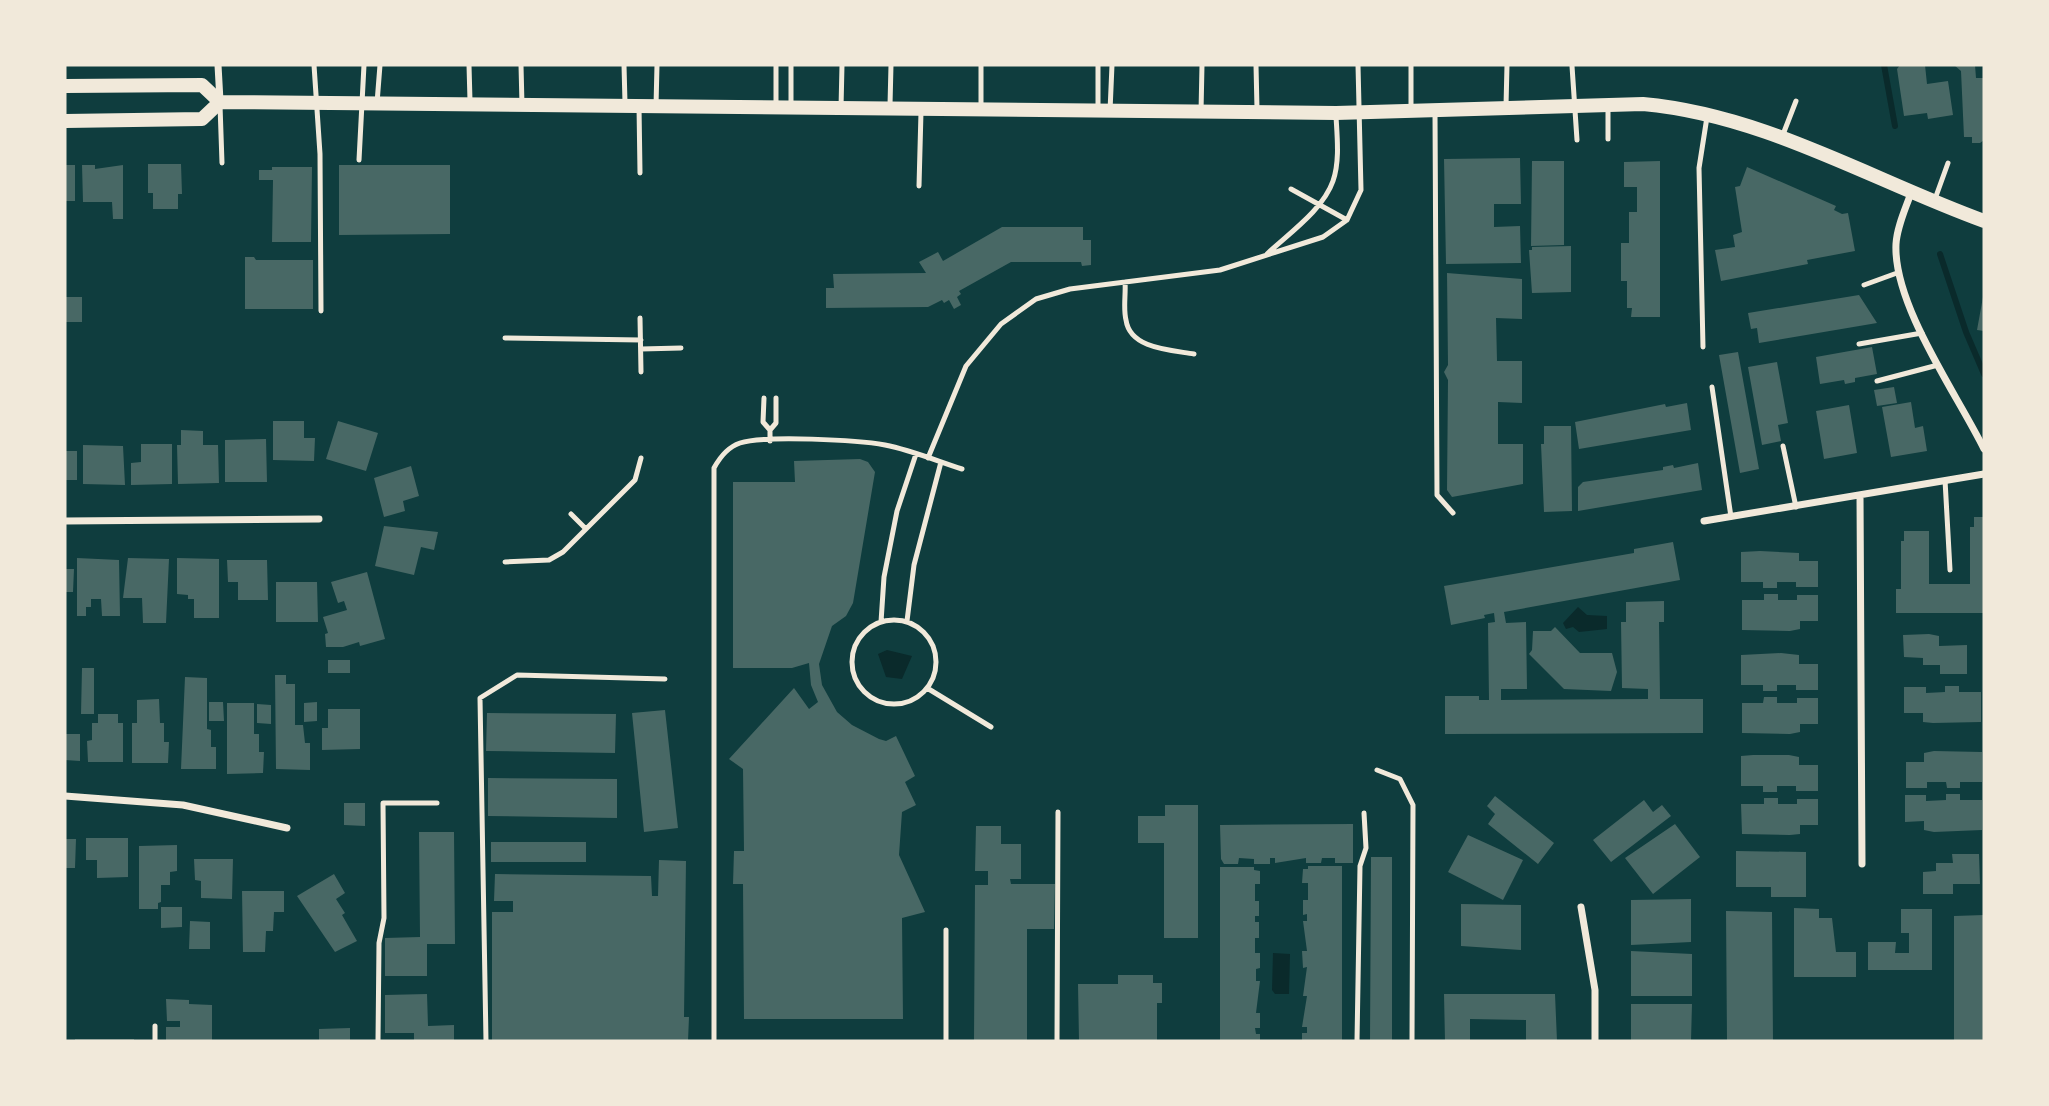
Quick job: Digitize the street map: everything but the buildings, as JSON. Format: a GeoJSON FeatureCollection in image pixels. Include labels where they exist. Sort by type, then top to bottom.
{"type":"FeatureCollection","features":[{"type":"Feature","properties":{"kind":"main road"},"geometry":{"type":"LineString","coordinates":[[65,86],[202,85],[220,102],[1336,113],[1608,104],[1677,107],[1782,137],[1911,193],[1984,221]]}},
{"type":"Feature","properties":{"kind":"main road"},"geometry":{"type":"LineString","coordinates":[[65,121],[202,119],[220,102]]}},
{"type":"Feature","properties":{"kind":"street"},"geometry":{"type":"LineString","coordinates":[[218,65],[220,102]]}},
{"type":"Feature","properties":{"kind":"street"},"geometry":{"type":"LineString","coordinates":[[1911,193],[1899,228],[1898,273],[1922,333],[1984,449]]}},
{"type":"Feature","properties":{"kind":"street"},"geometry":{"type":"LineString","coordinates":[[1704,521],[1796,508],[1984,474]]}},
{"type":"Feature","properties":{"kind":"street"},"geometry":{"type":"LineString","coordinates":[[1860,495],[1862,864]]}},
{"type":"Feature","properties":{"kind":"street"},"geometry":{"type":"LineString","coordinates":[[65,520],[319,519]]}},
{"type":"Feature","properties":{"kind":"street"},"geometry":{"type":"LineString","coordinates":[[65,796],[183,804],[287,828]]}},
{"type":"Feature","properties":{"kind":"street"},"geometry":{"type":"LineString","coordinates":[[1581,907],[1595,990],[1595,1041]]}},
{"type":"Feature","properties":{"kind":"lane"},"geometry":{"type":"LineString","coordinates":[[314,65],[319,103],[321,311]]}},
{"type":"Feature","properties":{"kind":"lane"},"geometry":{"type":"LineString","coordinates":[[359,160],[364,65]]}},
{"type":"Feature","properties":{"kind":"lane"},"geometry":{"type":"LineString","coordinates":[[377,103],[380,65]]}},
{"type":"Feature","properties":{"kind":"lane"},"geometry":{"type":"LineString","coordinates":[[469,65],[471,104]]}},
{"type":"Feature","properties":{"kind":"lane"},"geometry":{"type":"LineString","coordinates":[[521,65],[522,105]]}},
{"type":"Feature","properties":{"kind":"lane"},"geometry":{"type":"LineString","coordinates":[[624,65],[640,173]]}},
{"type":"Feature","properties":{"kind":"lane"},"geometry":{"type":"LineString","coordinates":[[656,106],[657,65]]}},
{"type":"Feature","properties":{"kind":"lane"},"geometry":{"type":"LineString","coordinates":[[776,65],[783,108]]}},
{"type":"Feature","properties":{"kind":"lane"},"geometry":{"type":"LineString","coordinates":[[783,108],[791,65]]}},
{"type":"Feature","properties":{"kind":"lane"},"geometry":{"type":"LineString","coordinates":[[841,108],[842,65]]}},
{"type":"Feature","properties":{"kind":"lane"},"geometry":{"type":"LineString","coordinates":[[890,109],[891,65]]}},
{"type":"Feature","properties":{"kind":"lane"},"geometry":{"type":"LineString","coordinates":[[981,65],[981,110]]}},
{"type":"Feature","properties":{"kind":"lane"},"geometry":{"type":"LineString","coordinates":[[1098,65],[1104,111]]}},
{"type":"Feature","properties":{"kind":"lane"},"geometry":{"type":"LineString","coordinates":[[1104,111],[1112,65]]}},
{"type":"Feature","properties":{"kind":"lane"},"geometry":{"type":"LineString","coordinates":[[1201,112],[1202,65]]}},
{"type":"Feature","properties":{"kind":"lane"},"geometry":{"type":"LineString","coordinates":[[1256,65],[1257,112]]}},
{"type":"Feature","properties":{"kind":"lane"},"geometry":{"type":"LineString","coordinates":[[928,458],[966,366],[1001,324],[1041,297],[1070,289],[1220,270],[1323,237],[1347,220],[1361,190],[1358,65]]}},
{"type":"Feature","properties":{"kind":"lane"},"geometry":{"type":"LineString","coordinates":[[1411,65],[1412,111]]}},
{"type":"Feature","properties":{"kind":"lane"},"geometry":{"type":"LineString","coordinates":[[1506,109],[1507,65]]}},
{"type":"Feature","properties":{"kind":"lane"},"geometry":{"type":"LineString","coordinates":[[1572,66],[1577,141]]}},
{"type":"Feature","properties":{"kind":"lane"},"geometry":{"type":"LineString","coordinates":[[1782,137],[1796,101]]}},
{"type":"Feature","properties":{"kind":"lane"},"geometry":{"type":"LineString","coordinates":[[220,102],[222,163]]}},
{"type":"Feature","properties":{"kind":"lane"},"geometry":{"type":"LineString","coordinates":[[1608,104],[1608,139]]}},
{"type":"Feature","properties":{"kind":"lane"},"geometry":{"type":"LineString","coordinates":[[919,186],[921,109]]}},
{"type":"Feature","properties":{"kind":"lane"},"geometry":{"type":"LineString","coordinates":[[1435,110],[1437,495],[1453,513]]}},
{"type":"Feature","properties":{"kind":"lane"},"geometry":{"type":"LineString","coordinates":[[1264,257],[1319,203],[1333,182],[1337,152],[1336,113]]}},
{"type":"Feature","properties":{"kind":"lane"},"geometry":{"type":"LineString","coordinates":[[1703,347],[1699,168],[1707,114]]}},
{"type":"Feature","properties":{"kind":"lane"},"geometry":{"type":"LineString","coordinates":[[1934,202],[1948,163]]}},
{"type":"Feature","properties":{"kind":"lane"},"geometry":{"type":"LineString","coordinates":[[1291,189],[1347,220]]}},
{"type":"Feature","properties":{"kind":"lane"},"geometry":{"type":"LineString","coordinates":[[1864,285],[1898,273]]}},
{"type":"Feature","properties":{"kind":"lane"},"geometry":{"type":"LineString","coordinates":[[1125,282],[1125,319],[1134,337],[1151,345],[1194,354]]}},
{"type":"Feature","properties":{"kind":"lane"},"geometry":{"type":"LineString","coordinates":[[640,318],[640,372]]}},
{"type":"Feature","properties":{"kind":"lane"},"geometry":{"type":"LineString","coordinates":[[1859,344],[1922,333]]}},
{"type":"Feature","properties":{"kind":"lane"},"geometry":{"type":"LineString","coordinates":[[505,338],[641,340]]}},
{"type":"Feature","properties":{"kind":"lane"},"geometry":{"type":"LineString","coordinates":[[641,349],[681,348]]}},
{"type":"Feature","properties":{"kind":"lane"},"geometry":{"type":"LineString","coordinates":[[1877,381],[1938,365]]}},
{"type":"Feature","properties":{"kind":"lane"},"geometry":{"type":"LineString","coordinates":[[1712,387],[1731,517]]}},
{"type":"Feature","properties":{"kind":"lane"},"geometry":{"type":"LineString","coordinates":[[764,398],[764,422],[770,430],[770,441]]}},
{"type":"Feature","properties":{"kind":"lane"},"geometry":{"type":"LineString","coordinates":[[770,430],[776,423],[776,398]]}},
{"type":"Feature","properties":{"kind":"lane"},"geometry":{"type":"LineString","coordinates":[[714,1041],[713,476],[718,460],[732,446],[741,442],[861,441],[916,454],[962,470]]}},
{"type":"Feature","properties":{"kind":"lane"},"geometry":{"type":"LineString","coordinates":[[1783,446],[1796,508]]}},
{"type":"Feature","properties":{"kind":"lane"},"geometry":{"type":"LineString","coordinates":[[881,622],[884,577],[897,510],[916,454]]}},
{"type":"Feature","properties":{"kind":"lane"},"geometry":{"type":"LineString","coordinates":[[505,562],[549,560],[563,552],[635,480],[641,457]]}},
{"type":"Feature","properties":{"kind":"lane"},"geometry":{"type":"LineString","coordinates":[[907,621],[914,565],[941,463]]}},
{"type":"Feature","properties":{"kind":"lane"},"geometry":{"type":"LineString","coordinates":[[1945,481],[1950,570]]}},
{"type":"Feature","properties":{"kind":"lane"},"geometry":{"type":"LineString","coordinates":[[571,514],[586,529]]}},
{"type":"Feature","properties":{"kind":"lane"},"geometry":{"type":"LineString","coordinates":[[907,621],[919,628],[934,649],[936,663],[927,688],[915,698],[892,704],[870,697],[859,686],[853,672],[855,649],[867,629],[881,622],[907,621]]}},
{"type":"Feature","properties":{"kind":"lane"},"geometry":{"type":"LineString","coordinates":[[486,1041],[480,698],[517,675],[664,679]]}},
{"type":"Feature","properties":{"kind":"lane"},"geometry":{"type":"LineString","coordinates":[[927,688],[991,727]]}},
{"type":"Feature","properties":{"kind":"lane"},"geometry":{"type":"LineString","coordinates":[[1377,770],[1399,779],[1413,805],[1412,1041]]}},
{"type":"Feature","properties":{"kind":"lane"},"geometry":{"type":"LineString","coordinates":[[378,1041],[379,943],[384,918],[383,803],[438,803]]}},
{"type":"Feature","properties":{"kind":"lane"},"geometry":{"type":"LineString","coordinates":[[1057,1041],[1058,812]]}},
{"type":"Feature","properties":{"kind":"lane"},"geometry":{"type":"LineString","coordinates":[[1357,1041],[1360,866],[1366,848],[1364,813]]}},
{"type":"Feature","properties":{"kind":"lane"},"geometry":{"type":"LineString","coordinates":[[946,930],[946,1041]]}},
{"type":"Feature","properties":{"kind":"lane"},"geometry":{"type":"LineString","coordinates":[[155,1026],[155,1041]]}},
{"type":"Feature","properties":{"kind":"water"},"geometry":{"type":"Polygon","coordinates":[[[1578,607],[1587,615],[1607,616],[1607,629],[1579,632],[1573,627],[1566,629],[1563,623],[1578,607]]]}},
{"type":"Feature","properties":{"kind":"water"},"geometry":{"type":"Polygon","coordinates":[[[887,650],[912,656],[902,679],[886,677],[878,654],[887,650]]]}},
{"type":"Feature","properties":{"kind":"water"},"geometry":{"type":"Polygon","coordinates":[[[1273,953],[1290,954],[1289,994],[1275,994],[1272,990],[1273,953]]]}},
{"type":"Feature","properties":{"kind":"waterway"},"geometry":{"type":"LineString","coordinates":[[1884,65],[1895,126]]}},
{"type":"Feature","properties":{"kind":"waterway"},"geometry":{"type":"LineString","coordinates":[[1940,254],[1966,332],[1984,374]]}}]}
